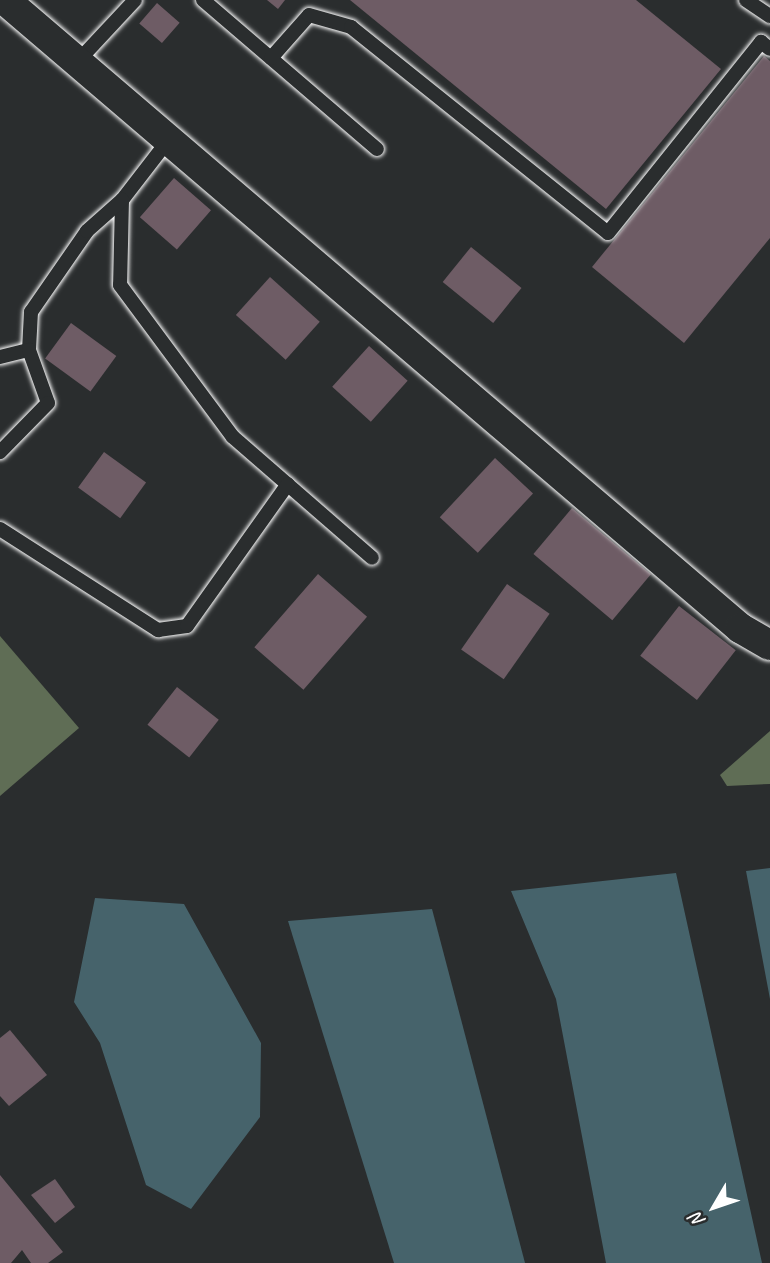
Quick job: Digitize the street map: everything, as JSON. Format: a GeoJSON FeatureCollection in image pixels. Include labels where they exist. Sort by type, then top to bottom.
{"type":"FeatureCollection","features":[{"type":"Feature","properties":{"kind":"street"},"geometry":{"type":"LineString","coordinates":[[5,0],[170,137],[740,628],[770,645]]}},
{"type":"Feature","properties":{"kind":"lane"},"geometry":{"type":"LineString","coordinates":[[79,60],[135,0]]}},
{"type":"Feature","properties":{"kind":"lane"},"geometry":{"type":"LineString","coordinates":[[203,0],[377,149]]}},
{"type":"Feature","properties":{"kind":"lane"},"geometry":{"type":"LineString","coordinates":[[746,0],[770,16]]}},
{"type":"Feature","properties":{"kind":"lane"},"geometry":{"type":"LineString","coordinates":[[271,58],[309,15],[351,27],[608,233],[761,42],[770,49]]}},
{"type":"Feature","properties":{"kind":"lane"},"geometry":{"type":"LineString","coordinates":[[0,452],[48,403],[29,350],[38,301],[87,231],[122,200],[170,137]]}},
{"type":"Feature","properties":{"kind":"lane"},"geometry":{"type":"LineString","coordinates":[[122,200],[120,285],[233,437],[372,558]]}},
{"type":"Feature","properties":{"kind":"lane"},"geometry":{"type":"LineString","coordinates":[[0,357],[29,350]]}},
{"type":"Feature","properties":{"kind":"lane"},"geometry":{"type":"LineString","coordinates":[[0,529],[158,630],[187,626],[288,484]]}},
{"type":"Feature","properties":{"kind":"green space"},"geometry":{"type":"Polygon","coordinates":[[[0,636],[79,728],[0,796],[0,636]]]}},
{"type":"Feature","properties":{"kind":"green space"},"geometry":{"type":"Polygon","coordinates":[[[770,731],[770,784],[727,786],[720,775],[770,731]]]}},
{"type":"Feature","properties":{"kind":"water"},"geometry":{"type":"Polygon","coordinates":[[[770,868],[770,999],[746,871],[770,868]]]}},
{"type":"Feature","properties":{"kind":"water"},"geometry":{"type":"Polygon","coordinates":[[[676,873],[762,1263],[606,1263],[556,999],[511,891],[676,873]]]}},
{"type":"Feature","properties":{"kind":"water"},"geometry":{"type":"Polygon","coordinates":[[[95,898],[184,904],[261,1043],[260,1117],[191,1209],[146,1185],[100,1043],[74,1002],[95,898]]]}},
{"type":"Feature","properties":{"kind":"water"},"geometry":{"type":"Polygon","coordinates":[[[432,909],[525,1263],[394,1263],[288,921],[432,909]]]}},
{"type":"Feature","properties":{"kind":"building"},"geometry":{"type":"Polygon","coordinates":[[[267,0],[285,0],[278,9],[267,0]]]}},
{"type":"Feature","properties":{"kind":"building"},"geometry":{"type":"Polygon","coordinates":[[[350,0],[636,0],[721,69],[606,209],[350,0]]]}},
{"type":"Feature","properties":{"kind":"building"},"geometry":{"type":"Polygon","coordinates":[[[157,3],[180,23],[162,43],[139,23],[157,3]]]}},
{"type":"Feature","properties":{"kind":"building"},"geometry":{"type":"Polygon","coordinates":[[[764,56],[770,61],[770,238],[684,343],[592,267],[764,56]]]}},
{"type":"Feature","properties":{"kind":"building"},"geometry":{"type":"Polygon","coordinates":[[[174,178],[211,210],[177,249],[140,217],[174,178]]]}},
{"type":"Feature","properties":{"kind":"building"},"geometry":{"type":"Polygon","coordinates":[[[471,247],[522,288],[493,323],[443,282],[471,247]]]}},
{"type":"Feature","properties":{"kind":"building"},"geometry":{"type":"Polygon","coordinates":[[[270,277],[320,322],[286,360],[236,315],[270,277]]]}},
{"type":"Feature","properties":{"kind":"building"},"geometry":{"type":"Polygon","coordinates":[[[71,323],[116,356],[90,392],[45,359],[71,323]]]}},
{"type":"Feature","properties":{"kind":"building"},"geometry":{"type":"Polygon","coordinates":[[[369,346],[408,381],[371,422],[332,387],[369,346]]]}},
{"type":"Feature","properties":{"kind":"building"},"geometry":{"type":"Polygon","coordinates":[[[104,452],[146,483],[120,518],[78,488],[104,452]]]}},
{"type":"Feature","properties":{"kind":"building"},"geometry":{"type":"Polygon","coordinates":[[[495,458],[533,493],[478,553],[440,517],[495,458]]]}},
{"type":"Feature","properties":{"kind":"building"},"geometry":{"type":"Polygon","coordinates":[[[572,508],[651,574],[612,620],[533,554],[572,508]]]}},
{"type":"Feature","properties":{"kind":"building"},"geometry":{"type":"Polygon","coordinates":[[[318,574],[367,617],[303,690],[254,647],[318,574]]]}},
{"type":"Feature","properties":{"kind":"building"},"geometry":{"type":"Polygon","coordinates":[[[507,584],[550,614],[504,679],[461,650],[507,584]]]}},
{"type":"Feature","properties":{"kind":"building"},"geometry":{"type":"Polygon","coordinates":[[[679,606],[736,650],[697,700],[640,656],[679,606]]]}},
{"type":"Feature","properties":{"kind":"building"},"geometry":{"type":"Polygon","coordinates":[[[177,687],[219,720],[189,757],[147,725],[177,687]]]}},
{"type":"Feature","properties":{"kind":"building"},"geometry":{"type":"Polygon","coordinates":[[[10,1030],[47,1075],[9,1106],[0,1096],[0,1038],[10,1030]]]}},
{"type":"Feature","properties":{"kind":"building"},"geometry":{"type":"Polygon","coordinates":[[[0,1175],[63,1252],[48,1263],[31,1263],[22,1250],[11,1263],[0,1263],[0,1175]]]}},
{"type":"Feature","properties":{"kind":"building"},"geometry":{"type":"Polygon","coordinates":[[[55,1179],[75,1207],[55,1223],[31,1195],[55,1179]]]}}]}
